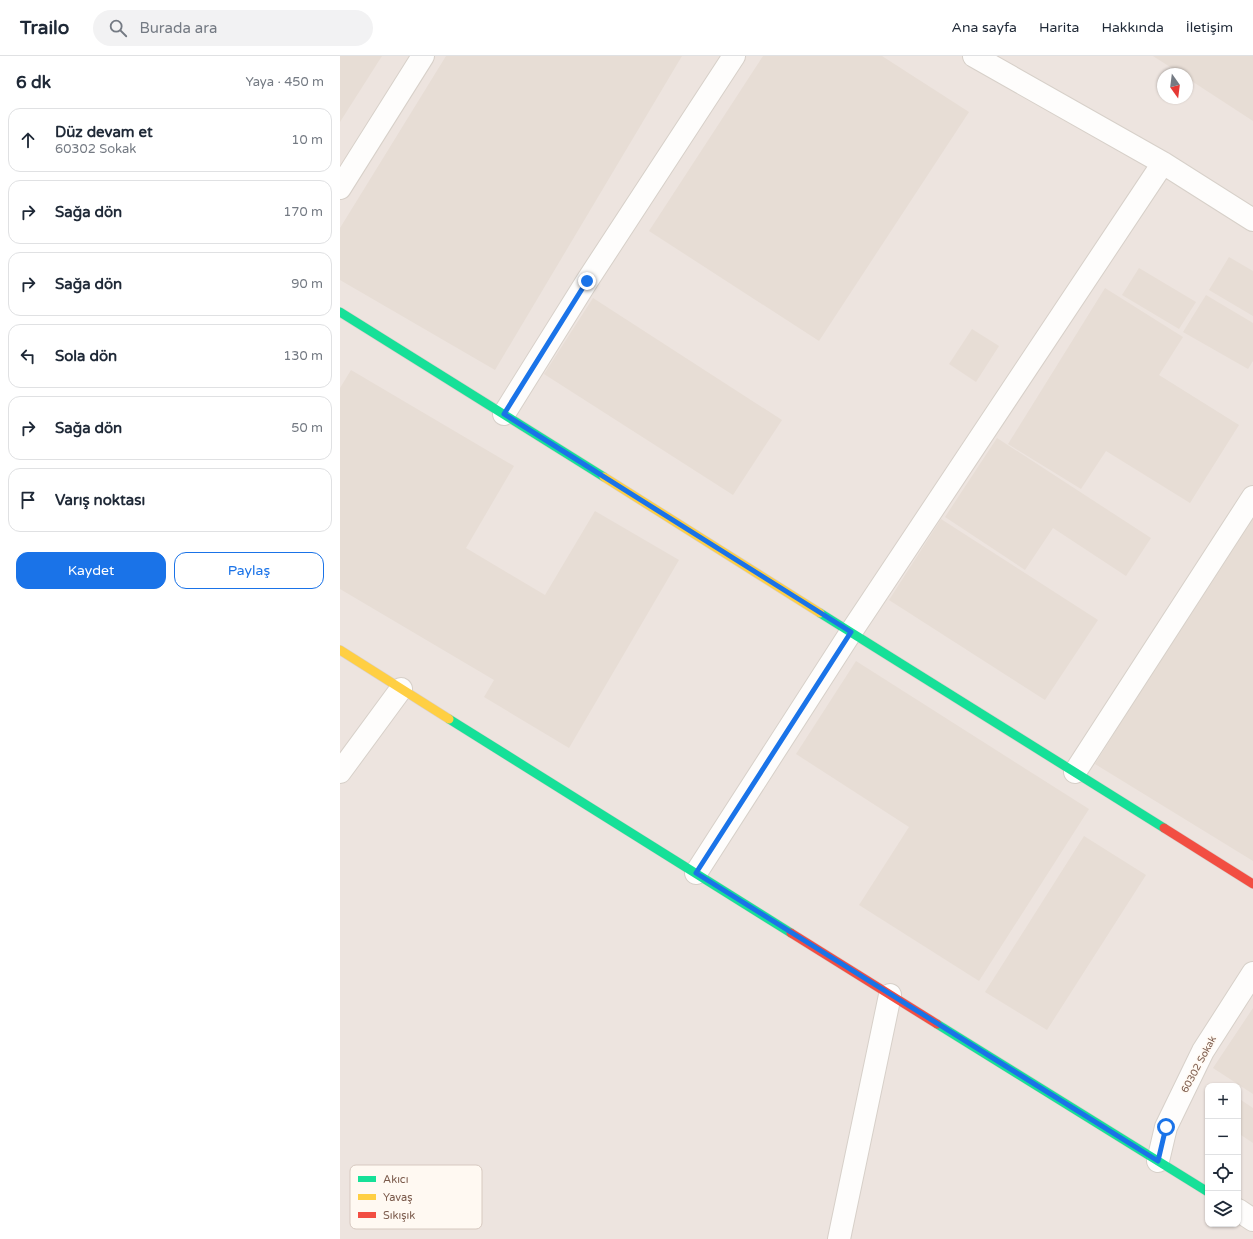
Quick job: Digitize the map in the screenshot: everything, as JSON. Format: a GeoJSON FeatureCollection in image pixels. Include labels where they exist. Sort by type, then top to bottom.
{"type":"FeatureCollection","features":[{"type":"Feature","properties":{"kind":"street"},"geometry":{"type":"LineString","coordinates":[[340,188],[423,56]]}},
{"type":"Feature","properties":{"kind":"street"},"geometry":{"type":"LineString","coordinates":[[504,414],[587,281],[734,56]]}},
{"type":"Feature","properties":{"kind":"street"},"geometry":{"type":"LineString","coordinates":[[974,56],[1162,163],[1253,220]]}},
{"type":"Feature","properties":{"kind":"street"},"geometry":{"type":"LineString","coordinates":[[696,873],[851,632],[1162,163]]}},
{"type":"Feature","properties":{"kind":"street"},"geometry":{"type":"LineString","coordinates":[[340,312],[1253,884]]}},
{"type":"Feature","properties":{"kind":"street"},"geometry":{"type":"LineString","coordinates":[[1075,772],[1253,497]]}},
{"type":"Feature","properties":{"kind":"street"},"geometry":{"type":"LineString","coordinates":[[340,650],[890,995],[1206,1191]]}},
{"type":"Feature","properties":{"kind":"street"},"geometry":{"type":"LineString","coordinates":[[340,772],[401,689]]}},
{"type":"Feature","properties":{"kind":"street","name":"60302 Sokak"},"geometry":{"type":"LineString","coordinates":[[1158,1161],[1166,1127],[1203,1051],[1253,974]]}},
{"type":"Feature","properties":{"kind":"street"},"geometry":{"type":"LineString","coordinates":[[839,1239],[890,995]]}},
{"type":"Feature","properties":{"kind":"street"},"geometry":{"type":"LineString","coordinates":[[1241,1212],[1253,1220]]}},
{"type":"Feature","properties":{"kind":"shaded area"},"geometry":{"type":"Polygon","coordinates":[[[340,56],[1253,56],[1253,1239],[340,1239],[340,56]]]}},
{"type":"Feature","properties":{"kind":"building"},"geometry":{"type":"Polygon","coordinates":[[[340,56],[382,56],[340,122],[340,56]]]}},
{"type":"Feature","properties":{"kind":"building"},"geometry":{"type":"Polygon","coordinates":[[[446,56],[682,56],[495,370],[340,280],[340,228],[446,56]]]}},
{"type":"Feature","properties":{"kind":"building"},"geometry":{"type":"Polygon","coordinates":[[[763,56],[882,56],[969,112],[819,341],[649,231],[763,56]]]}},
{"type":"Feature","properties":{"kind":"building"},"geometry":{"type":"Polygon","coordinates":[[[1153,56],[1253,56],[1253,121],[1193,82],[1193,68],[1172,68],[1153,56]]]}},
{"type":"Feature","properties":{"kind":"building"},"geometry":{"type":"Polygon","coordinates":[[[1229,257],[1253,271],[1253,316],[1209,290],[1229,257]]]}},
{"type":"Feature","properties":{"kind":"building"},"geometry":{"type":"Polygon","coordinates":[[[1139,268],[1196,302],[1179,329],[1122,295],[1139,268]]]}},
{"type":"Feature","properties":{"kind":"building"},"geometry":{"type":"Polygon","coordinates":[[[1105,288],[1183,337],[1159,375],[1239,425],[1190,503],[1106,451],[1081,489],[1008,444],[1105,288]]]}},
{"type":"Feature","properties":{"kind":"building"},"geometry":{"type":"Polygon","coordinates":[[[1206,295],[1253,323],[1253,361],[1248,369],[1183,332],[1206,295]]]}},
{"type":"Feature","properties":{"kind":"building"},"geometry":{"type":"Polygon","coordinates":[[[593,298],[782,420],[733,495],[544,374],[593,298]]]}},
{"type":"Feature","properties":{"kind":"building"},"geometry":{"type":"Polygon","coordinates":[[[972,329],[999,346],[976,382],[949,364],[972,329]]]}},
{"type":"Feature","properties":{"kind":"building"},"geometry":{"type":"Polygon","coordinates":[[[351,370],[514,466],[466,548],[545,595],[595,511],[679,560],[569,748],[484,697],[494,680],[340,589],[340,388],[351,370]]]}},
{"type":"Feature","properties":{"kind":"building"},"geometry":{"type":"Polygon","coordinates":[[[997,438],[1151,538],[1126,576],[1053,528],[1025,570],[945,517],[997,438]]]}},
{"type":"Feature","properties":{"kind":"building"},"geometry":{"type":"Polygon","coordinates":[[[1253,510],[1253,861],[1095,764],[1253,510]]]}},
{"type":"Feature","properties":{"kind":"building"},"geometry":{"type":"Polygon","coordinates":[[[941,519],[1098,620],[1045,700],[889,600],[941,519]]]}},
{"type":"Feature","properties":{"kind":"building"},"geometry":{"type":"Polygon","coordinates":[[[856,661],[1089,809],[979,981],[859,905],[909,827],[796,754],[856,661]]]}},
{"type":"Feature","properties":{"kind":"building"},"geometry":{"type":"Polygon","coordinates":[[[1084,836],[1146,875],[1047,1030],[985,992],[1084,836]]]}},
{"type":"Feature","properties":{"kind":"building"},"geometry":{"type":"Polygon","coordinates":[[[1253,1008],[1253,1094],[1241,1086],[1241,1083],[1236,1083],[1213,1068],[1253,1008]]]}},
{"type":"Feature","properties":{"kind":"building"},"geometry":{"type":"Polygon","coordinates":[[[1241,1100],[1253,1108],[1253,1143],[1241,1135],[1241,1100]]]}},
{"type":"Feature","properties":{"kind":"traffic: fast"},"geometry":{"type":"LineString","coordinates":[[340,312],[604,477]]}},
{"type":"Feature","properties":{"kind":"traffic: fast"},"geometry":{"type":"LineString","coordinates":[[820,613],[1164,828]]}},
{"type":"Feature","properties":{"kind":"traffic: fast"},"geometry":{"type":"LineString","coordinates":[[449,719],[791,933]]}},
{"type":"Feature","properties":{"kind":"traffic: fast"},"geometry":{"type":"LineString","coordinates":[[937,1024],[1206,1191]]}},
{"type":"Feature","properties":{"kind":"traffic: slow"},"geometry":{"type":"LineString","coordinates":[[604,477],[820,613]]}},
{"type":"Feature","properties":{"kind":"traffic: slow"},"geometry":{"type":"LineString","coordinates":[[340,650],[449,719]]}},
{"type":"Feature","properties":{"kind":"traffic: jam"},"geometry":{"type":"LineString","coordinates":[[1164,828],[1253,884]]}},
{"type":"Feature","properties":{"kind":"traffic: jam"},"geometry":{"type":"LineString","coordinates":[[791,933],[937,1024]]}},
{"type":"Feature","properties":{"kind":"route"},"geometry":{"type":"LineString","coordinates":[[587,281],[504,414],[851,632],[696,873],[1158,1161],[1166,1127]]}}]}
